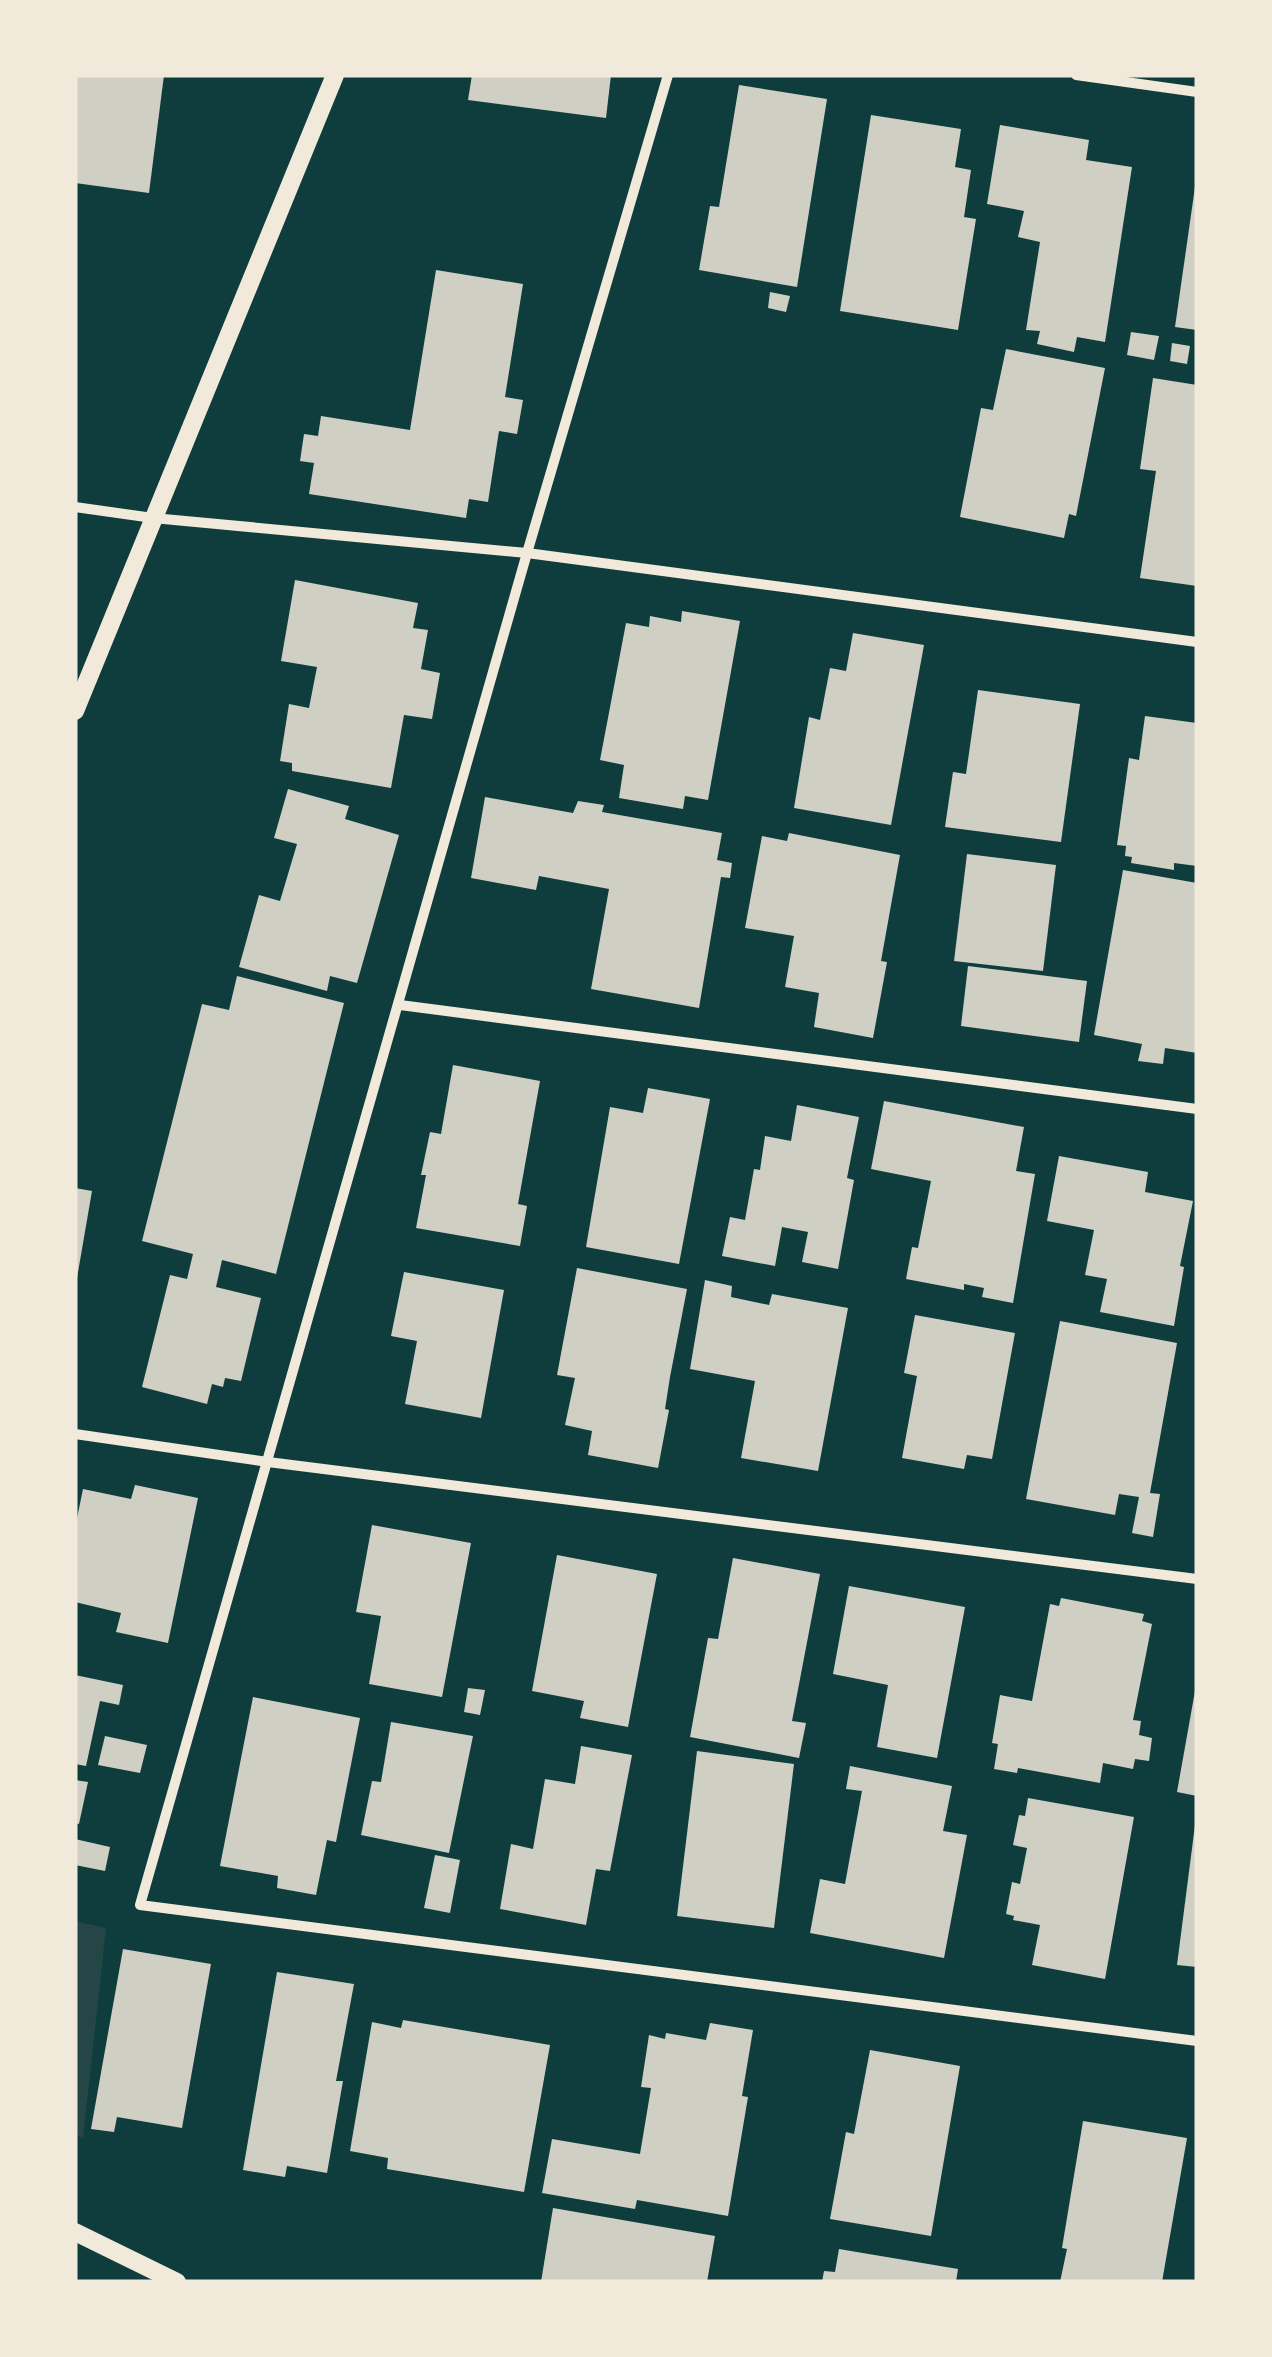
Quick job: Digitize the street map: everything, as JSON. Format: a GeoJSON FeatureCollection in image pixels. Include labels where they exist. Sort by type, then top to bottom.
{"type":"FeatureCollection","features":[{"type":"Feature","properties":{"kind":"street"},"geometry":{"type":"LineString","coordinates":[[75,711],[334,75]]}},
{"type":"Feature","properties":{"kind":"street"},"geometry":{"type":"LineString","coordinates":[[668,75],[140,1905],[1197,2041]]}},
{"type":"Feature","properties":{"kind":"street"},"geometry":{"type":"LineString","coordinates":[[1076,75],[1197,92]]}},
{"type":"Feature","properties":{"kind":"street"},"geometry":{"type":"LineString","coordinates":[[75,507],[527,554],[1197,642]]}},
{"type":"Feature","properties":{"kind":"street"},"geometry":{"type":"LineString","coordinates":[[400,1005],[1197,1109]]}},
{"type":"Feature","properties":{"kind":"street"},"geometry":{"type":"LineString","coordinates":[[75,1434],[268,1462],[1197,1579]]}},
{"type":"Feature","properties":{"kind":"street"},"geometry":{"type":"LineString","coordinates":[[75,2232],[177,2282]]}},
{"type":"Feature","properties":{"kind":"shaded area"},"geometry":{"type":"Polygon","coordinates":[[[75,1921],[106,1928],[83,2138],[75,2134],[75,1921]]]}},
{"type":"Feature","properties":{"kind":"building"},"geometry":{"type":"Polygon","coordinates":[[[75,75],[164,75],[149,193],[75,183],[75,75]]]}},
{"type":"Feature","properties":{"kind":"building"},"geometry":{"type":"Polygon","coordinates":[[[472,75],[611,75],[606,118],[468,100],[472,75]]]}},
{"type":"Feature","properties":{"kind":"building"},"geometry":{"type":"Polygon","coordinates":[[[739,85],[827,99],[797,287],[699,270],[710,206],[719,207],[739,85]]]}},
{"type":"Feature","properties":{"kind":"building"},"geometry":{"type":"Polygon","coordinates":[[[871,115],[961,129],[955,167],[971,170],[964,217],[976,219],[958,330],[840,311],[871,115]]]}},
{"type":"Feature","properties":{"kind":"building"},"geometry":{"type":"Polygon","coordinates":[[[1000,125],[1089,140],[1086,160],[1132,167],[1105,342],[1077,337],[1074,352],[1037,344],[1040,331],[1026,330],[1040,242],[1018,237],[1024,211],[987,204],[1000,125]]]}},
{"type":"Feature","properties":{"kind":"building"},"geometry":{"type":"Polygon","coordinates":[[[1197,188],[1197,330],[1175,327],[1197,188]]]}},
{"type":"Feature","properties":{"kind":"building"},"geometry":{"type":"Polygon","coordinates":[[[436,270],[523,284],[505,397],[523,400],[517,434],[499,431],[488,502],[469,499],[466,518],[309,494],[314,463],[300,461],[304,434],[318,436],[321,416],[410,430],[436,270]]]}},
{"type":"Feature","properties":{"kind":"building"},"geometry":{"type":"Polygon","coordinates":[[[770,292],[790,296],[786,312],[768,308],[770,292]]]}},
{"type":"Feature","properties":{"kind":"building"},"geometry":{"type":"Polygon","coordinates":[[[1131,332],[1159,336],[1154,360],[1127,355],[1131,332]]]}},
{"type":"Feature","properties":{"kind":"building"},"geometry":{"type":"Polygon","coordinates":[[[1172,343],[1190,346],[1187,364],[1170,361],[1172,343]]]}},
{"type":"Feature","properties":{"kind":"building"},"geometry":{"type":"Polygon","coordinates":[[[1006,349],[1105,368],[1076,516],[1069,514],[1064,538],[960,517],[981,408],[993,410],[1006,349]]]}},
{"type":"Feature","properties":{"kind":"building"},"geometry":{"type":"Polygon","coordinates":[[[1153,378],[1197,385],[1197,586],[1140,578],[1156,471],[1140,469],[1153,378]]]}},
{"type":"Feature","properties":{"kind":"building"},"geometry":{"type":"Polygon","coordinates":[[[295,580],[418,603],[413,628],[428,630],[421,669],[440,673],[432,719],[404,715],[391,788],[292,771],[292,763],[280,761],[289,704],[309,708],[317,667],[281,661],[295,580]]]}},
{"type":"Feature","properties":{"kind":"building"},"geometry":{"type":"Polygon","coordinates":[[[682,611],[740,621],[708,800],[685,796],[683,809],[619,798],[624,765],[600,760],[626,623],[649,627],[650,616],[681,622],[682,611]]]}},
{"type":"Feature","properties":{"kind":"building"},"geometry":{"type":"Polygon","coordinates":[[[853,633],[924,645],[891,825],[794,808],[809,717],[820,720],[830,668],[846,671],[853,633]]]}},
{"type":"Feature","properties":{"kind":"building"},"geometry":{"type":"Polygon","coordinates":[[[978,690],[1080,704],[1061,842],[945,827],[953,772],[966,774],[978,690]]]}},
{"type":"Feature","properties":{"kind":"building"},"geometry":{"type":"Polygon","coordinates":[[[1145,716],[1197,723],[1197,866],[1174,863],[1174,870],[1131,863],[1132,857],[1125,856],[1126,846],[1117,845],[1129,758],[1139,760],[1145,716]]]}},
{"type":"Feature","properties":{"kind":"building"},"geometry":{"type":"Polygon","coordinates":[[[288,789],[349,806],[345,819],[399,835],[357,983],[330,976],[327,991],[239,967],[259,895],[280,901],[297,844],[274,838],[288,789]]]}},
{"type":"Feature","properties":{"kind":"building"},"geometry":{"type":"Polygon","coordinates":[[[485,797],[573,813],[578,801],[604,805],[602,812],[722,833],[717,860],[732,863],[730,878],[721,877],[699,1008],[591,989],[609,889],[539,876],[536,890],[471,878],[485,797]]]}},
{"type":"Feature","properties":{"kind":"building"},"geometry":{"type":"Polygon","coordinates":[[[789,833],[900,855],[881,961],[887,962],[873,1038],[814,1027],[819,993],[785,987],[794,936],[745,928],[762,836],[787,841],[789,833]]]}},
{"type":"Feature","properties":{"kind":"building"},"geometry":{"type":"Polygon","coordinates":[[[967,854],[1056,865],[1043,971],[954,961],[967,854]]]}},
{"type":"Feature","properties":{"kind":"building"},"geometry":{"type":"Polygon","coordinates":[[[1123,870],[1197,883],[1197,1053],[1165,1048],[1163,1064],[1138,1061],[1142,1044],[1094,1035],[1123,870]]]}},
{"type":"Feature","properties":{"kind":"building"},"geometry":{"type":"Polygon","coordinates":[[[968,966],[1087,981],[1079,1042],[961,1026],[968,966]]]}},
{"type":"Feature","properties":{"kind":"building"},"geometry":{"type":"Polygon","coordinates":[[[237,976],[344,1003],[276,1274],[222,1260],[216,1287],[261,1298],[241,1381],[225,1378],[223,1387],[212,1384],[207,1404],[142,1387],[170,1275],[187,1279],[193,1254],[142,1241],[202,1004],[229,1010],[237,976]]]}},
{"type":"Feature","properties":{"kind":"building"},"geometry":{"type":"Polygon","coordinates":[[[453,1065],[540,1081],[518,1204],[527,1206],[520,1246],[416,1228],[430,1132],[441,1134],[453,1065]]]}},
{"type":"Feature","properties":{"kind":"building"},"geometry":{"type":"Polygon","coordinates":[[[648,1088],[710,1099],[679,1264],[586,1247],[610,1107],[643,1113],[648,1088]]]}},
{"type":"Feature","properties":{"kind":"building"},"geometry":{"type":"Polygon","coordinates":[[[884,1101],[1024,1127],[1016,1171],[1035,1174],[1013,1303],[982,1297],[984,1288],[964,1284],[964,1290],[906,1279],[912,1247],[918,1248],[931,1181],[871,1169],[884,1101]]]}},
{"type":"Feature","properties":{"kind":"building"},"geometry":{"type":"Polygon","coordinates":[[[797,1105],[859,1117],[847,1178],[854,1180],[838,1269],[802,1262],[808,1232],[782,1227],[775,1266],[722,1256],[730,1217],[745,1220],[754,1169],[760,1170],[765,1136],[791,1141],[797,1105]]]}},
{"type":"Feature","properties":{"kind":"building"},"geometry":{"type":"Polygon","coordinates":[[[1059,1156],[1148,1172],[1145,1192],[1193,1201],[1180,1266],[1184,1267],[1174,1326],[1100,1312],[1107,1279],[1085,1275],[1094,1230],[1047,1221],[1059,1156]]]}},
{"type":"Feature","properties":{"kind":"building"},"geometry":{"type":"Polygon","coordinates":[[[75,1188],[92,1191],[77,1278],[75,1277],[75,1188]]]}},
{"type":"Feature","properties":{"kind":"building"},"geometry":{"type":"Polygon","coordinates":[[[577,1268],[687,1289],[658,1468],[588,1455],[592,1431],[565,1425],[575,1378],[557,1375],[577,1268]]]}},
{"type":"Feature","properties":{"kind":"building"},"geometry":{"type":"Polygon","coordinates":[[[404,1272],[504,1290],[481,1418],[405,1404],[417,1341],[391,1336],[404,1272]]]}},
{"type":"Feature","properties":{"kind":"building"},"geometry":{"type":"Polygon","coordinates":[[[705,1280],[732,1286],[731,1297],[769,1305],[772,1294],[848,1308],[818,1471],[741,1458],[755,1381],[690,1369],[705,1280]]]}},
{"type":"Feature","properties":{"kind":"building"},"geometry":{"type":"Polygon","coordinates":[[[915,1315],[1015,1333],[992,1459],[967,1455],[964,1469],[902,1458],[917,1376],[904,1373],[915,1315]]]}},
{"type":"Feature","properties":{"kind":"building"},"geometry":{"type":"Polygon","coordinates":[[[1060,1321],[1177,1343],[1150,1493],[1160,1494],[1153,1537],[1132,1533],[1139,1497],[1119,1494],[1115,1515],[1026,1499],[1060,1321]]]}},
{"type":"Feature","properties":{"kind":"building"},"geometry":{"type":"Polygon","coordinates":[[[135,1485],[198,1498],[168,1643],[116,1632],[121,1613],[75,1602],[75,1528],[83,1489],[131,1499],[135,1485]]]}},
{"type":"Feature","properties":{"kind":"building"},"geometry":{"type":"Polygon","coordinates":[[[372,1525],[471,1543],[442,1697],[369,1684],[381,1616],[356,1612],[372,1525]]]}},
{"type":"Feature","properties":{"kind":"building"},"geometry":{"type":"Polygon","coordinates":[[[557,1555],[657,1574],[628,1727],[580,1718],[584,1701],[532,1691],[557,1555]]]}},
{"type":"Feature","properties":{"kind":"building"},"geometry":{"type":"Polygon","coordinates":[[[733,1558],[820,1574],[792,1721],[806,1723],[799,1758],[690,1737],[708,1638],[718,1639],[733,1558]]]}},
{"type":"Feature","properties":{"kind":"building"},"geometry":{"type":"Polygon","coordinates":[[[849,1586],[965,1607],[937,1758],[877,1747],[888,1685],[833,1674],[849,1586]]]}},
{"type":"Feature","properties":{"kind":"building"},"geometry":{"type":"Polygon","coordinates":[[[1061,1598],[1144,1614],[1142,1621],[1152,1624],[1133,1720],[1141,1721],[1139,1735],[1152,1738],[1149,1761],[1135,1759],[1133,1769],[1103,1763],[1100,1783],[1018,1768],[1017,1773],[994,1769],[998,1744],[992,1743],[1000,1695],[1032,1701],[1050,1604],[1059,1606],[1061,1598]]]}},
{"type":"Feature","properties":{"kind":"building"},"geometry":{"type":"Polygon","coordinates":[[[75,1675],[123,1685],[119,1705],[100,1701],[86,1766],[75,1764],[75,1675]]]}},
{"type":"Feature","properties":{"kind":"building"},"geometry":{"type":"Polygon","coordinates":[[[468,1688],[485,1690],[480,1715],[464,1712],[468,1688]]]}},
{"type":"Feature","properties":{"kind":"building"},"geometry":{"type":"Polygon","coordinates":[[[1197,1691],[1197,1796],[1177,1792],[1197,1691]]]}},
{"type":"Feature","properties":{"kind":"building"},"geometry":{"type":"Polygon","coordinates":[[[253,1697],[360,1718],[336,1842],[327,1840],[316,1895],[277,1888],[278,1876],[220,1866],[253,1697]]]}},
{"type":"Feature","properties":{"kind":"building"},"geometry":{"type":"Polygon","coordinates":[[[391,1722],[473,1736],[449,1853],[361,1835],[372,1781],[381,1782],[391,1722]]]}},
{"type":"Feature","properties":{"kind":"building"},"geometry":{"type":"Polygon","coordinates":[[[105,1736],[147,1745],[140,1773],[98,1765],[105,1736]]]}},
{"type":"Feature","properties":{"kind":"building"},"geometry":{"type":"Polygon","coordinates":[[[581,1746],[632,1755],[610,1871],[596,1869],[586,1925],[500,1909],[511,1844],[533,1849],[545,1779],[575,1784],[581,1746]]]}},
{"type":"Feature","properties":{"kind":"building"},"geometry":{"type":"Polygon","coordinates":[[[697,1751],[794,1764],[774,1928],[677,1916],[697,1751]]]}},
{"type":"Feature","properties":{"kind":"building"},"geometry":{"type":"Polygon","coordinates":[[[850,1766],[952,1786],[943,1831],[967,1835],[944,1958],[810,1933],[820,1879],[845,1884],[862,1791],[846,1789],[850,1766]]]}},
{"type":"Feature","properties":{"kind":"building"},"geometry":{"type":"Polygon","coordinates":[[[75,1780],[88,1782],[79,1824],[75,1823],[75,1780]]]}},
{"type":"Feature","properties":{"kind":"building"},"geometry":{"type":"Polygon","coordinates":[[[1028,1798],[1134,1817],[1105,1979],[1032,1965],[1040,1925],[1013,1920],[1014,1916],[1006,1914],[1012,1882],[1020,1884],[1027,1848],[1013,1845],[1019,1815],[1025,1816],[1028,1798]]]}},
{"type":"Feature","properties":{"kind":"building"},"geometry":{"type":"Polygon","coordinates":[[[1197,1825],[1197,1967],[1177,1965],[1197,1825]]]}},
{"type":"Feature","properties":{"kind":"building"},"geometry":{"type":"Polygon","coordinates":[[[75,1839],[110,1847],[105,1871],[75,1865],[75,1839]]]}},
{"type":"Feature","properties":{"kind":"building"},"geometry":{"type":"Polygon","coordinates":[[[435,1855],[460,1860],[450,1913],[424,1908],[435,1855]]]}},
{"type":"Feature","properties":{"kind":"building"},"geometry":{"type":"Polygon","coordinates":[[[123,1949],[211,1964],[182,2128],[117,2117],[114,2132],[91,2129],[123,1949]]]}},
{"type":"Feature","properties":{"kind":"building"},"geometry":{"type":"Polygon","coordinates":[[[277,1972],[354,1984],[336,2081],[343,2081],[327,2173],[287,2166],[285,2177],[243,2170],[277,1972]]]}},
{"type":"Feature","properties":{"kind":"building"},"geometry":{"type":"Polygon","coordinates":[[[403,2020],[550,2045],[524,2192],[387,2169],[388,2158],[350,2151],[372,2022],[401,2028],[403,2020]]]}},
{"type":"Feature","properties":{"kind":"building"},"geometry":{"type":"Polygon","coordinates":[[[710,2023],[753,2030],[742,2096],[748,2097],[728,2216],[637,2200],[635,2209],[542,2193],[552,2139],[640,2154],[651,2088],[641,2087],[649,2035],[665,2039],[666,2033],[706,2040],[710,2023]]]}},
{"type":"Feature","properties":{"kind":"building"},"geometry":{"type":"Polygon","coordinates":[[[870,2050],[960,2066],[931,2236],[830,2219],[846,2132],[854,2134],[870,2050]]]}},
{"type":"Feature","properties":{"kind":"building"},"geometry":{"type":"Polygon","coordinates":[[[1083,2121],[1187,2138],[1162,2282],[1060,2282],[1083,2121]]]}},
{"type":"Feature","properties":{"kind":"building"},"geometry":{"type":"Polygon","coordinates":[[[553,2208],[715,2236],[707,2282],[541,2282],[553,2208]]]}},
{"type":"Feature","properties":{"kind":"building"},"geometry":{"type":"Polygon","coordinates":[[[839,2249],[958,2269],[956,2282],[822,2282],[824,2271],[835,2272],[839,2249]]]}}]}
